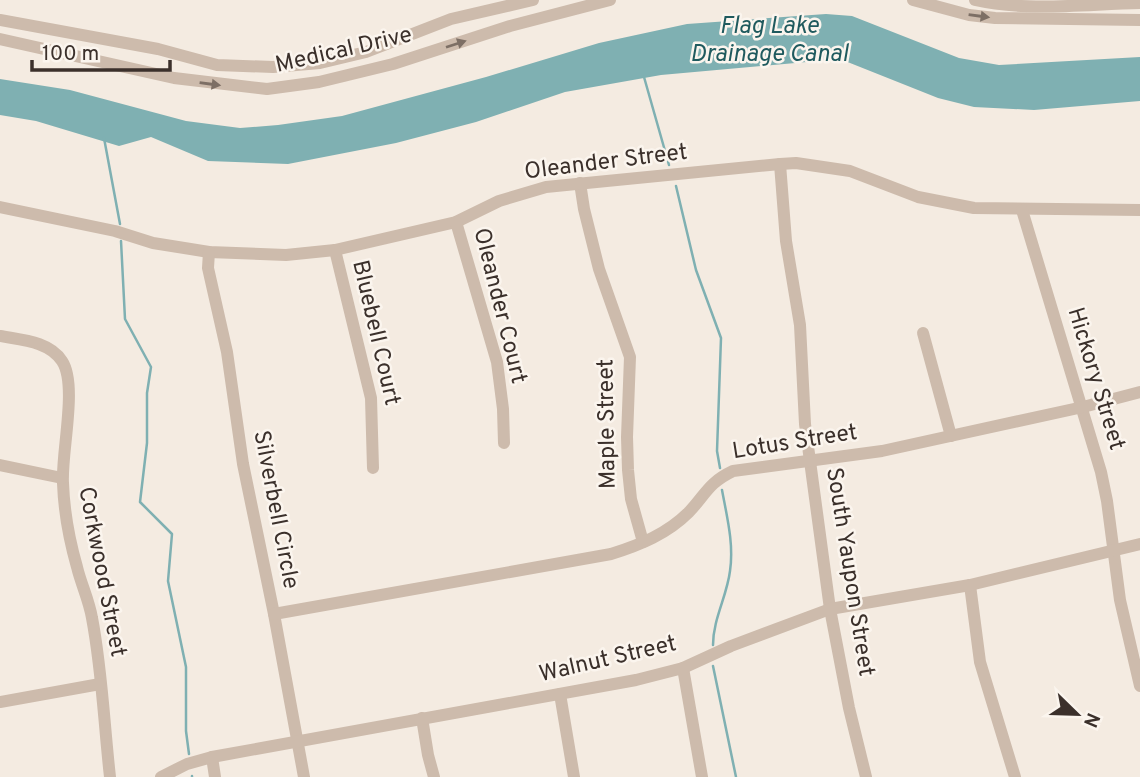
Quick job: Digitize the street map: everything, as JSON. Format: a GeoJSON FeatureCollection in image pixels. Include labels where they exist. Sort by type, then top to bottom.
{"type":"FeatureCollection","features":[{"type":"Feature","properties":{"kind":"street","name":"Medical Drive"},"geometry":{"type":"LineString","coordinates":[[0,20],[158,49],[217,65],[273,67],[320,63],[366,52],[451,19],[533,0]]}},
{"type":"Feature","properties":{"kind":"street","name":"Medical Drive"},"geometry":{"type":"LineString","coordinates":[[0,39],[174,78],[267,89],[318,82],[393,64],[510,26],[611,0]]}},
{"type":"Feature","properties":{"kind":"street"},"geometry":{"type":"LineString","coordinates":[[913,0],[969,15],[995,18],[1140,20]]}},
{"type":"Feature","properties":{"kind":"street"},"geometry":{"type":"LineString","coordinates":[[975,0],[996,5],[1025,6],[1140,3]]}},
{"type":"Feature","properties":{"kind":"street","name":"Oleander Street"},"geometry":{"type":"LineString","coordinates":[[0,206],[115,231],[153,243],[209,252],[286,255],[335,250],[456,222],[514,195],[546,187],[796,163],[850,171],[918,197],[974,208],[1140,210]]}},
{"type":"Feature","properties":{"kind":"street","name":"South Yaupon Street"},"geometry":{"type":"LineString","coordinates":[[780,164],[786,241],[800,325],[805,424],[831,609],[849,708],[866,777]]}},
{"type":"Feature","properties":{"kind":"street","name":"Maple Street"},"geometry":{"type":"LineString","coordinates":[[580,183],[599,268],[630,357],[628,470],[631,499],[643,542]]}},
{"type":"Feature","properties":{"kind":"street","name":"Hickory Street"},"geometry":{"type":"LineString","coordinates":[[1022,210],[1083,407],[1107,501],[1122,611],[1140,686]]}},
{"type":"Feature","properties":{"kind":"street","name":"Oleander Court"},"geometry":{"type":"LineString","coordinates":[[456,222],[497,362],[504,443]]}},
{"type":"Feature","properties":{"kind":"street","name":"Bluebell Court"},"geometry":{"type":"LineString","coordinates":[[335,250],[371,398],[373,468]]}},
{"type":"Feature","properties":{"kind":"street","name":"Silverbell Circle"},"geometry":{"type":"LineString","coordinates":[[209,252],[208,268],[228,352],[243,464],[304,777]]}},
{"type":"Feature","properties":{"kind":"street"},"geometry":{"type":"LineString","coordinates":[[923,333],[951,436]]}},
{"type":"Feature","properties":{"kind":"street","name":"Corkwood Street"},"geometry":{"type":"LineString","coordinates":[[0,336],[40,344],[53,351],[68,373],[69,400],[62,478],[64,508],[71,544],[92,616],[110,777]]}},
{"type":"Feature","properties":{"kind":"street","name":"Lotus Street"},"geometry":{"type":"LineString","coordinates":[[274,614],[611,554],[669,530],[690,511],[712,482],[733,471],[881,451],[1140,393]]}},
{"type":"Feature","properties":{"kind":"street"},"geometry":{"type":"LineString","coordinates":[[0,466],[62,478]]}},
{"type":"Feature","properties":{"kind":"street","name":"Walnut Street"},"geometry":{"type":"LineString","coordinates":[[161,777],[187,764],[212,757],[636,680],[683,668],[731,646],[831,609],[970,585],[1140,544]]}},
{"type":"Feature","properties":{"kind":"street"},"geometry":{"type":"LineString","coordinates":[[970,585],[980,662],[1015,777]]}},
{"type":"Feature","properties":{"kind":"street"},"geometry":{"type":"LineString","coordinates":[[683,668],[702,777]]}},
{"type":"Feature","properties":{"kind":"street"},"geometry":{"type":"LineString","coordinates":[[0,702],[100,684]]}},
{"type":"Feature","properties":{"kind":"street"},"geometry":{"type":"LineString","coordinates":[[560,694],[574,777]]}},
{"type":"Feature","properties":{"kind":"street"},"geometry":{"type":"LineString","coordinates":[[422,718],[434,777]]}},
{"type":"Feature","properties":{"kind":"street"},"geometry":{"type":"LineString","coordinates":[[212,757],[215,777]]}},
{"type":"Feature","properties":{"kind":"water","name":"Flag Lake Drainage Canal"},"geometry":{"type":"Polygon","coordinates":[[[826,14],[852,16],[959,58],[999,65],[1140,57],[1140,101],[1034,110],[974,107],[938,98],[840,59],[661,75],[565,92],[476,122],[396,143],[288,164],[208,161],[151,137],[119,146],[36,121],[0,115],[0,79],[70,90],[186,121],[240,128],[278,125],[342,116],[599,43],[687,24],[826,14]]]}},
{"type":"Feature","properties":{"kind":"waterway"},"geometry":{"type":"LineString","coordinates":[[644,77],[669,165]]}},
{"type":"Feature","properties":{"kind":"waterway"},"geometry":{"type":"LineString","coordinates":[[104,138],[120,224]]}},
{"type":"Feature","properties":{"kind":"waterway"},"geometry":{"type":"LineString","coordinates":[[676,186],[696,270],[721,338],[717,451],[720,468]]}},
{"type":"Feature","properties":{"kind":"waterway"},"geometry":{"type":"LineString","coordinates":[[121,241],[125,319],[151,367],[147,393],[147,443],[140,502],[172,534],[168,581],[186,667],[186,731],[189,754]]}},
{"type":"Feature","properties":{"kind":"waterway"},"geometry":{"type":"LineString","coordinates":[[713,645],[731,561],[722,490]]}},
{"type":"Feature","properties":{"kind":"waterway"},"geometry":{"type":"LineString","coordinates":[[713,666],[736,777]]}}]}
